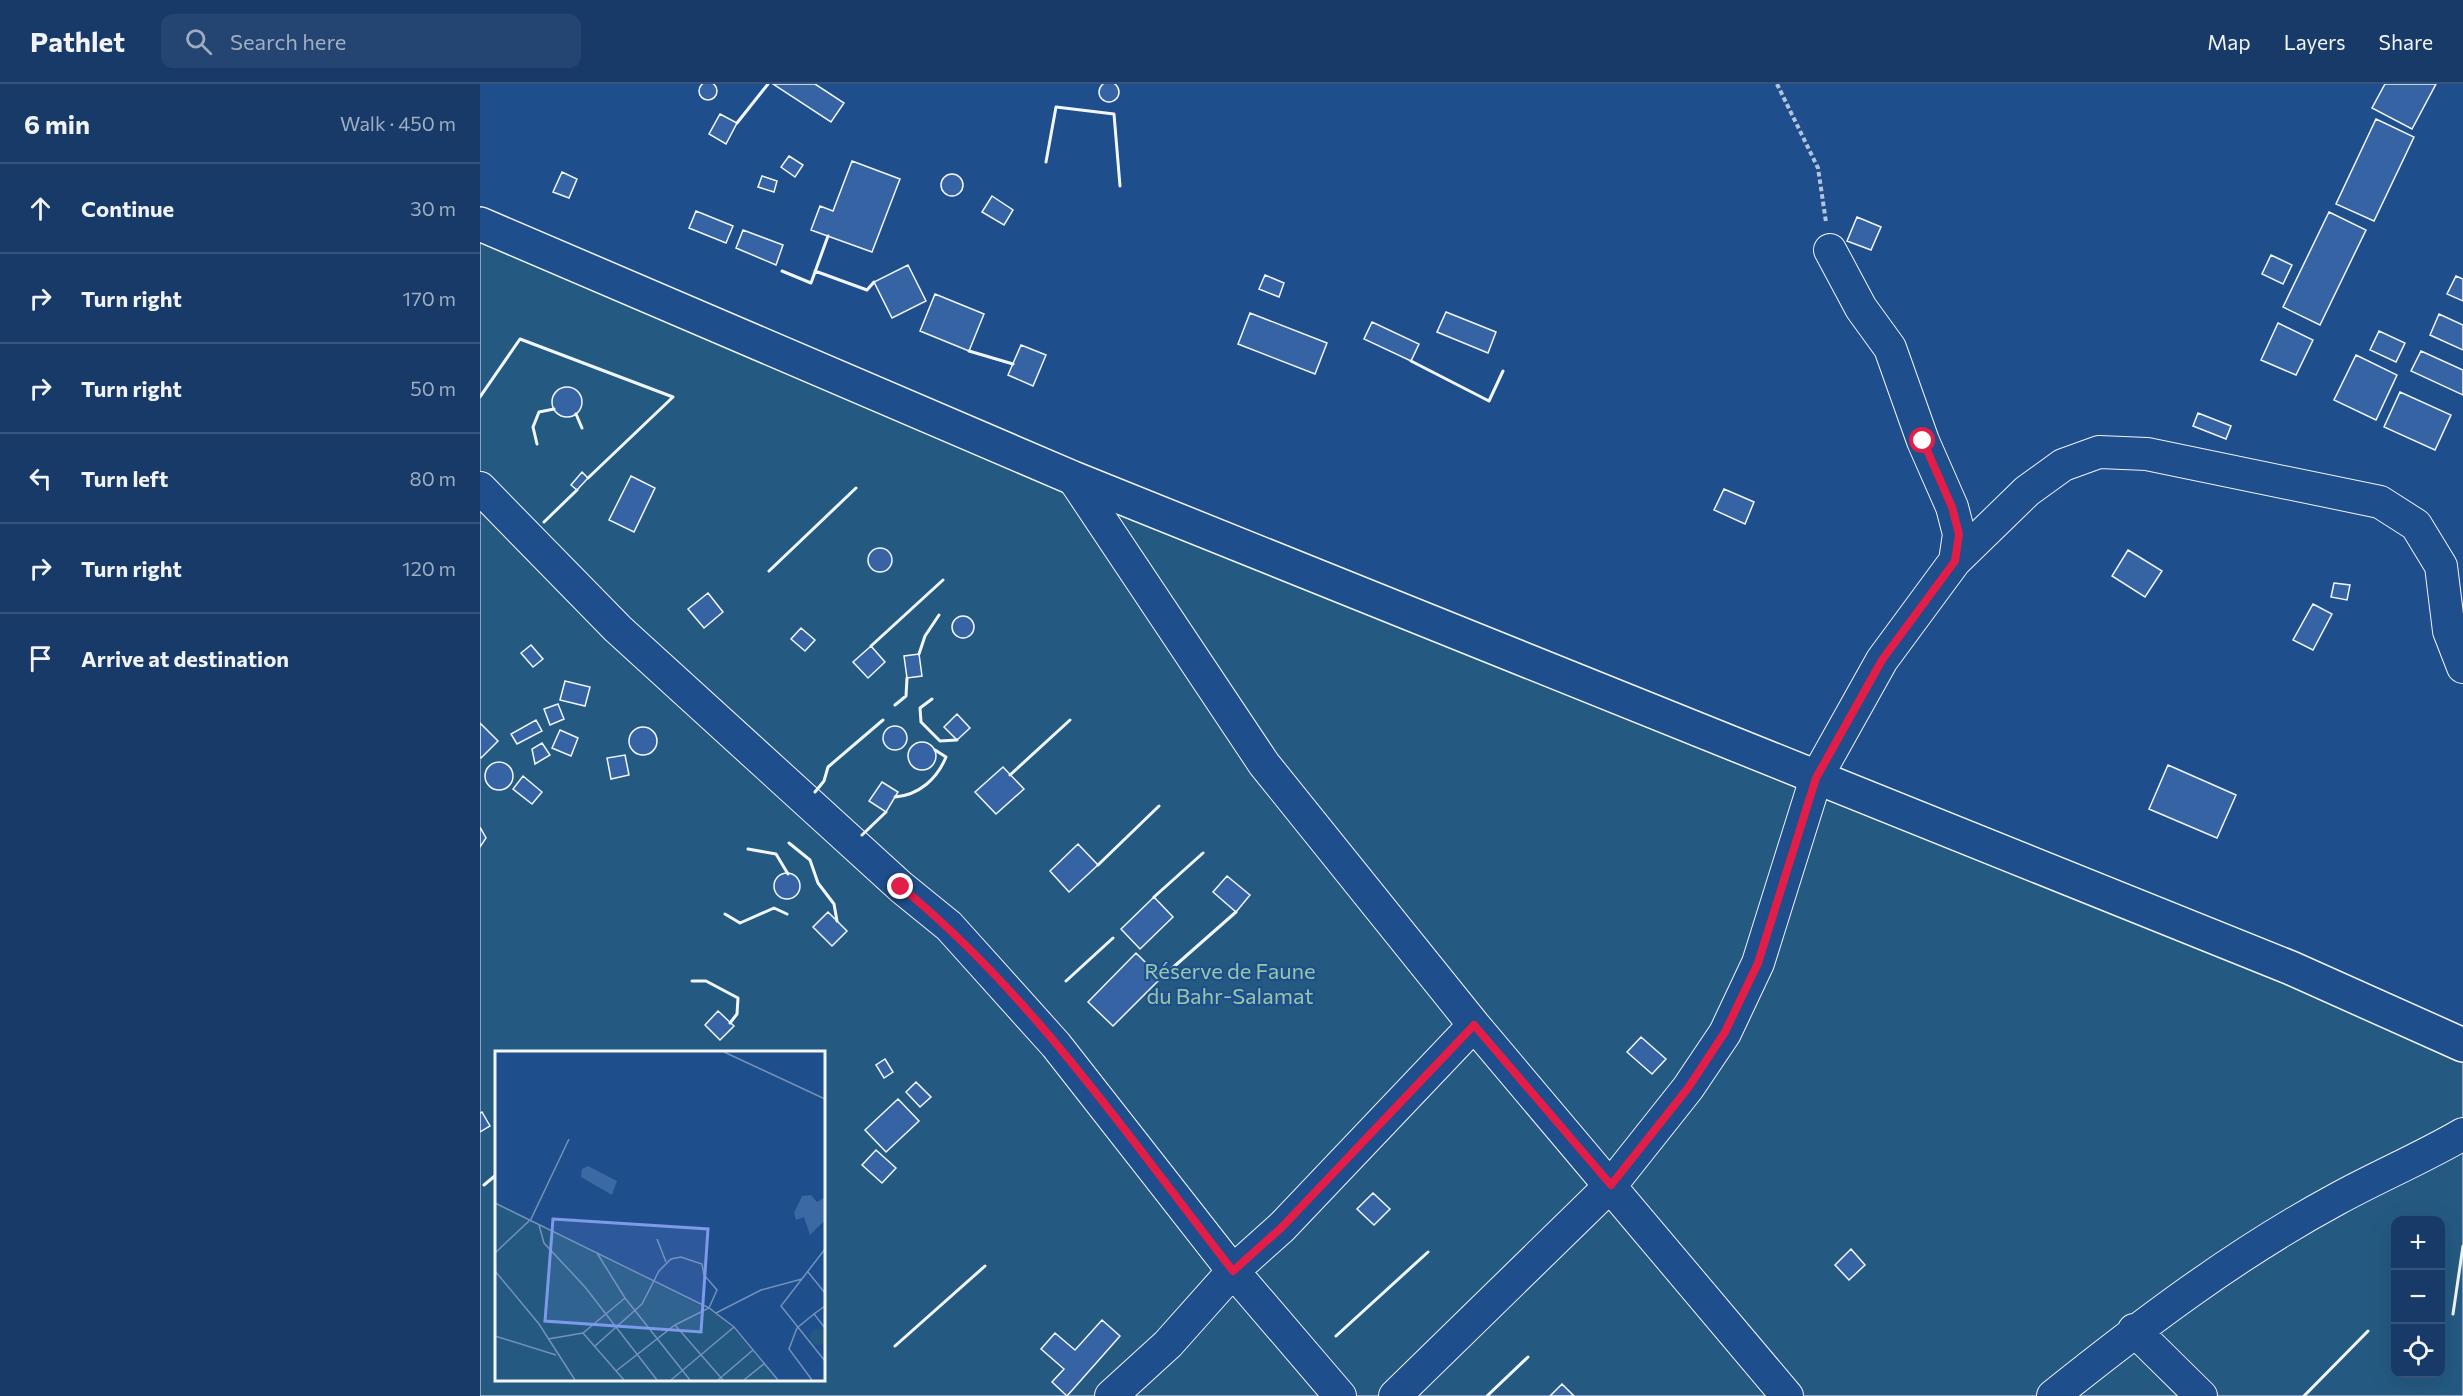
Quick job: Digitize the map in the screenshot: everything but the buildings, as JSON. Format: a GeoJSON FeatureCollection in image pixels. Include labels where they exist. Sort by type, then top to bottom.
{"type":"FeatureCollection","features":[{"type":"Feature","properties":{"kind":"main road"},"geometry":{"type":"LineString","coordinates":[[480,224],[1073,478],[1228,538],[1816,778],[2291,968],[2463,1045]]}},
{"type":"Feature","properties":{"kind":"street"},"geometry":{"type":"LineString","coordinates":[[1830,250],[1860,308],[1890,348],[1923,441],[1952,507],[1959,534],[1955,561]]}},
{"type":"Feature","properties":{"kind":"street"},"geometry":{"type":"LineString","coordinates":[[1395,1396],[1611,1185],[1688,1088],[1725,1032],[1758,963],[1816,778],[1882,660],[1955,561],[2027,491],[2063,465],[2099,452],[2147,454],[2380,502],[2416,525],[2441,566],[2449,630],[2463,668]]}},
{"type":"Feature","properties":{"kind":"street"},"geometry":{"type":"LineString","coordinates":[[1073,478],[1264,764],[1474,1025],[1787,1396]]}},
{"type":"Feature","properties":{"kind":"street"},"geometry":{"type":"LineString","coordinates":[[480,488],[618,629],[901,887],[949,926],[1056,1045],[1233,1271],[1340,1396]]}},
{"type":"Feature","properties":{"kind":"street"},"geometry":{"type":"LineString","coordinates":[[1111,1396],[1168,1344],[1233,1271],[1282,1227],[1474,1025]]}},
{"type":"Feature","properties":{"kind":"street"},"geometry":{"type":"LineString","coordinates":[[2053,1396],[2134,1330],[2241,1256],[2337,1199],[2463,1134]]}},
{"type":"Feature","properties":{"kind":"street"},"geometry":{"type":"LineString","coordinates":[[2134,1330],[2201,1396]]}},
{"type":"Feature","properties":{"kind":"path"},"geometry":{"type":"LineString","coordinates":[[1777,84],[1818,168],[1830,250]]}},
{"type":"Feature","properties":{"kind":"green space","name":"Réserve de Faune du Bahr-Salamat"},"geometry":{"type":"Polygon","coordinates":[[[480,224],[2463,1045],[2463,1396],[480,1396],[480,224]]]}},
{"type":"Feature","properties":{"kind":"wall"},"geometry":{"type":"LineString","coordinates":[[737,123],[768,84]]}},
{"type":"Feature","properties":{"kind":"wall"},"geometry":{"type":"LineString","coordinates":[[1046,162],[1056,107],[1114,114],[1120,186]]}},
{"type":"Feature","properties":{"kind":"wall"},"geometry":{"type":"LineString","coordinates":[[782,271],[811,283],[828,236]]}},
{"type":"Feature","properties":{"kind":"wall"},"geometry":{"type":"LineString","coordinates":[[815,271],[867,290],[874,282]]}},
{"type":"Feature","properties":{"kind":"wall"},"geometry":{"type":"LineString","coordinates":[[480,397],[520,339],[673,397],[588,478]]}},
{"type":"Feature","properties":{"kind":"wall"},"geometry":{"type":"LineString","coordinates":[[969,351],[1013,364]]}},
{"type":"Feature","properties":{"kind":"wall"},"geometry":{"type":"LineString","coordinates":[[1411,361],[1489,401],[1503,371]]}},
{"type":"Feature","properties":{"kind":"wall"},"geometry":{"type":"LineString","coordinates":[[537,444],[533,427],[539,412],[554,409]]}},
{"type":"Feature","properties":{"kind":"wall"},"geometry":{"type":"LineString","coordinates":[[576,414],[582,428]]}},
{"type":"Feature","properties":{"kind":"wall"},"geometry":{"type":"LineString","coordinates":[[769,571],[856,488]]}},
{"type":"Feature","properties":{"kind":"wall"},"geometry":{"type":"LineString","coordinates":[[544,522],[577,490]]}},
{"type":"Feature","properties":{"kind":"wall"},"geometry":{"type":"LineString","coordinates":[[871,646],[943,580]]}},
{"type":"Feature","properties":{"kind":"wall"},"geometry":{"type":"LineString","coordinates":[[919,654],[925,636],[939,615]]}},
{"type":"Feature","properties":{"kind":"wall"},"geometry":{"type":"LineString","coordinates":[[895,705],[906,696],[907,678]]}},
{"type":"Feature","properties":{"kind":"wall"},"geometry":{"type":"LineString","coordinates":[[932,699],[920,708],[921,722],[940,741],[957,740]]}},
{"type":"Feature","properties":{"kind":"wall"},"geometry":{"type":"LineString","coordinates":[[815,792],[824,781],[828,767],[883,720]]}},
{"type":"Feature","properties":{"kind":"wall"},"geometry":{"type":"LineString","coordinates":[[1010,775],[1070,720]]}},
{"type":"Feature","properties":{"kind":"wall"},"geometry":{"type":"LineString","coordinates":[[895,797],[904,796],[919,789],[938,772],[946,757],[935,750]]}},
{"type":"Feature","properties":{"kind":"wall"},"geometry":{"type":"LineString","coordinates":[[1098,865],[1159,806]]}},
{"type":"Feature","properties":{"kind":"wall"},"geometry":{"type":"LineString","coordinates":[[862,835],[886,812]]}},
{"type":"Feature","properties":{"kind":"wall"},"geometry":{"type":"LineString","coordinates":[[789,843],[810,860],[818,883],[834,904],[837,921]]}},
{"type":"Feature","properties":{"kind":"wall"},"geometry":{"type":"LineString","coordinates":[[748,849],[776,854],[788,874]]}},
{"type":"Feature","properties":{"kind":"wall"},"geometry":{"type":"LineString","coordinates":[[1154,897],[1203,853]]}},
{"type":"Feature","properties":{"kind":"wall"},"geometry":{"type":"LineString","coordinates":[[725,914],[740,923],[774,908],[787,914]]}},
{"type":"Feature","properties":{"kind":"wall"},"geometry":{"type":"LineString","coordinates":[[1161,978],[1236,912]]}},
{"type":"Feature","properties":{"kind":"wall"},"geometry":{"type":"LineString","coordinates":[[1066,981],[1113,938]]}},
{"type":"Feature","properties":{"kind":"wall"},"geometry":{"type":"LineString","coordinates":[[692,981],[706,981],[738,998],[737,1014],[730,1023]]}},
{"type":"Feature","properties":{"kind":"wall"},"geometry":{"type":"LineString","coordinates":[[484,1185],[495,1176]]}},
{"type":"Feature","properties":{"kind":"wall"},"geometry":{"type":"LineString","coordinates":[[2453,1314],[2463,1246]]}},
{"type":"Feature","properties":{"kind":"wall"},"geometry":{"type":"LineString","coordinates":[[1336,1336],[1428,1252]]}},
{"type":"Feature","properties":{"kind":"wall"},"geometry":{"type":"LineString","coordinates":[[895,1346],[985,1266]]}},
{"type":"Feature","properties":{"kind":"wall"},"geometry":{"type":"LineString","coordinates":[[2304,1396],[2368,1331]]}},
{"type":"Feature","properties":{"kind":"wall"},"geometry":{"type":"LineString","coordinates":[[1487,1396],[1528,1357]]}},
{"type":"Feature","properties":{"kind":"route"},"geometry":{"type":"LineString","coordinates":[[901,887],[949,926],[1056,1045],[1233,1271],[1282,1227],[1474,1025],[1611,1185],[1688,1088],[1725,1032],[1758,963],[1816,778],[1882,660],[1955,561],[1959,534],[1952,507],[1923,441]]}}]}
